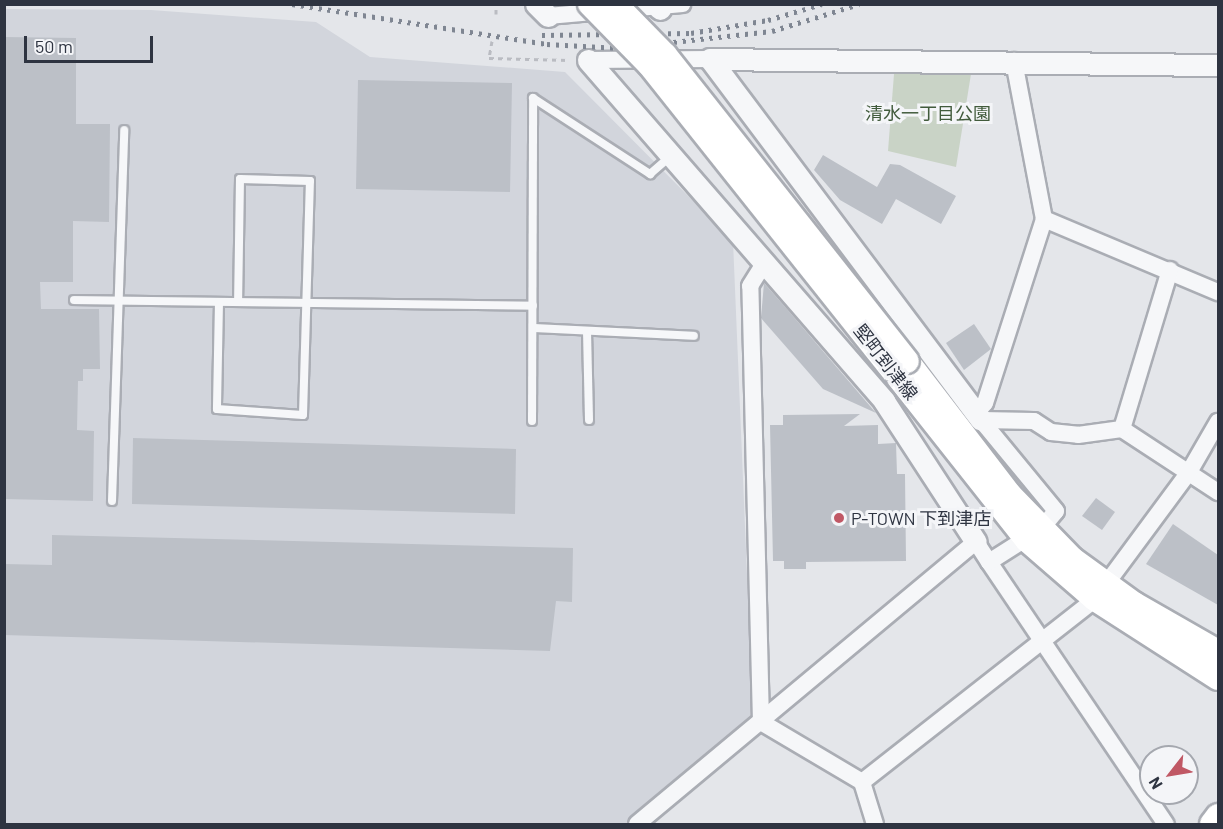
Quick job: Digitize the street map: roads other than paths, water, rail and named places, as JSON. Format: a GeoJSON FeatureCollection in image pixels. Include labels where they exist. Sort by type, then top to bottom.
{"type":"FeatureCollection","features":[{"type":"Feature","properties":{"kind":"main road","name":"堅町到津線"},"geometry":{"type":"LineString","coordinates":[[590,4],[649,64],[900,365]]}},
{"type":"Feature","properties":{"kind":"main road","name":"堅町到津線"},"geometry":{"type":"LineString","coordinates":[[615,4],[665,55],[900,365],[1034,535],[1101,593],[1218,678]]}},
{"type":"Feature","properties":{"kind":"main road","name":"堅町到津線"},"geometry":{"type":"LineString","coordinates":[[1101,593],[1218,652]]}},
{"type":"Feature","properties":{"kind":"main road"},"geometry":{"type":"LineString","coordinates":[[1212,825],[1218,816]]}},
{"type":"Feature","properties":{"kind":"street"},"geometry":{"type":"LineString","coordinates":[[542,10],[657,7],[682,4]]}},
{"type":"Feature","properties":{"kind":"street"},"geometry":{"type":"LineString","coordinates":[[710,58],[978,417],[1056,511],[1034,535],[989,562]]}},
{"type":"Feature","properties":{"kind":"street"},"geometry":{"type":"LineString","coordinates":[[588,60],[710,58],[1218,65]]}},
{"type":"Feature","properties":{"kind":"street"},"geometry":{"type":"LineString","coordinates":[[588,60],[673,154],[884,401],[1166,825]]}},
{"type":"Feature","properties":{"kind":"street"},"geometry":{"type":"LineString","coordinates":[[978,417],[985,403],[1044,219],[1014,61]]}},
{"type":"Feature","properties":{"kind":"street"},"geometry":{"type":"LineString","coordinates":[[1044,219],[1218,292]]}},
{"type":"Feature","properties":{"kind":"street"},"geometry":{"type":"LineString","coordinates":[[761,722],[750,286],[765,262]]}},
{"type":"Feature","properties":{"kind":"street"},"geometry":{"type":"LineString","coordinates":[[1122,429],[1170,270]]}},
{"type":"Feature","properties":{"kind":"street"},"geometry":{"type":"LineString","coordinates":[[978,417],[1034,421],[1050,432],[1078,435],[1122,429],[1218,492]]}},
{"type":"Feature","properties":{"kind":"street"},"geometry":{"type":"LineString","coordinates":[[862,782],[1101,593],[1189,472],[1218,422]]}},
{"type":"Feature","properties":{"kind":"street"},"geometry":{"type":"LineString","coordinates":[[637,825],[976,542]]}},
{"type":"Feature","properties":{"kind":"street"},"geometry":{"type":"LineString","coordinates":[[761,722],[862,782],[875,825]]}},
{"type":"Feature","properties":{"kind":"lane"},"geometry":{"type":"LineString","coordinates":[[532,421],[533,98],[650,174],[673,154]]}},
{"type":"Feature","properties":{"kind":"lane"},"geometry":{"type":"LineString","coordinates":[[112,501],[124,130]]}},
{"type":"Feature","properties":{"kind":"lane"},"geometry":{"type":"LineString","coordinates":[[219,302],[217,409],[303,415],[310,181],[240,179],[238,302]]}},
{"type":"Feature","properties":{"kind":"lane"},"geometry":{"type":"LineString","coordinates":[[74,300],[533,306]]}},
{"type":"Feature","properties":{"kind":"lane"},"geometry":{"type":"LineString","coordinates":[[533,328],[694,336]]}},
{"type":"Feature","properties":{"kind":"lane"},"geometry":{"type":"LineString","coordinates":[[587,331],[589,420]]}},
{"type":"Feature","properties":{"kind":"railway"},"geometry":{"type":"LineString","coordinates":[[292,4],[547,44],[620,48],[772,31],[859,4]]}},
{"type":"Feature","properties":{"kind":"railway"},"geometry":{"type":"LineString","coordinates":[[542,35],[691,33],[768,20],[822,4]]}},
{"type":"Feature","properties":{"kind":"place","name":"P-TOWN 下到津店"},"geometry":{"type":"Point","coordinates":[839,518]}},
{"type":"Feature","properties":{"kind":"park label","name":"清水一丁目公園"},"geometry":{"type":"Point","coordinates":[928,113]}}]}
